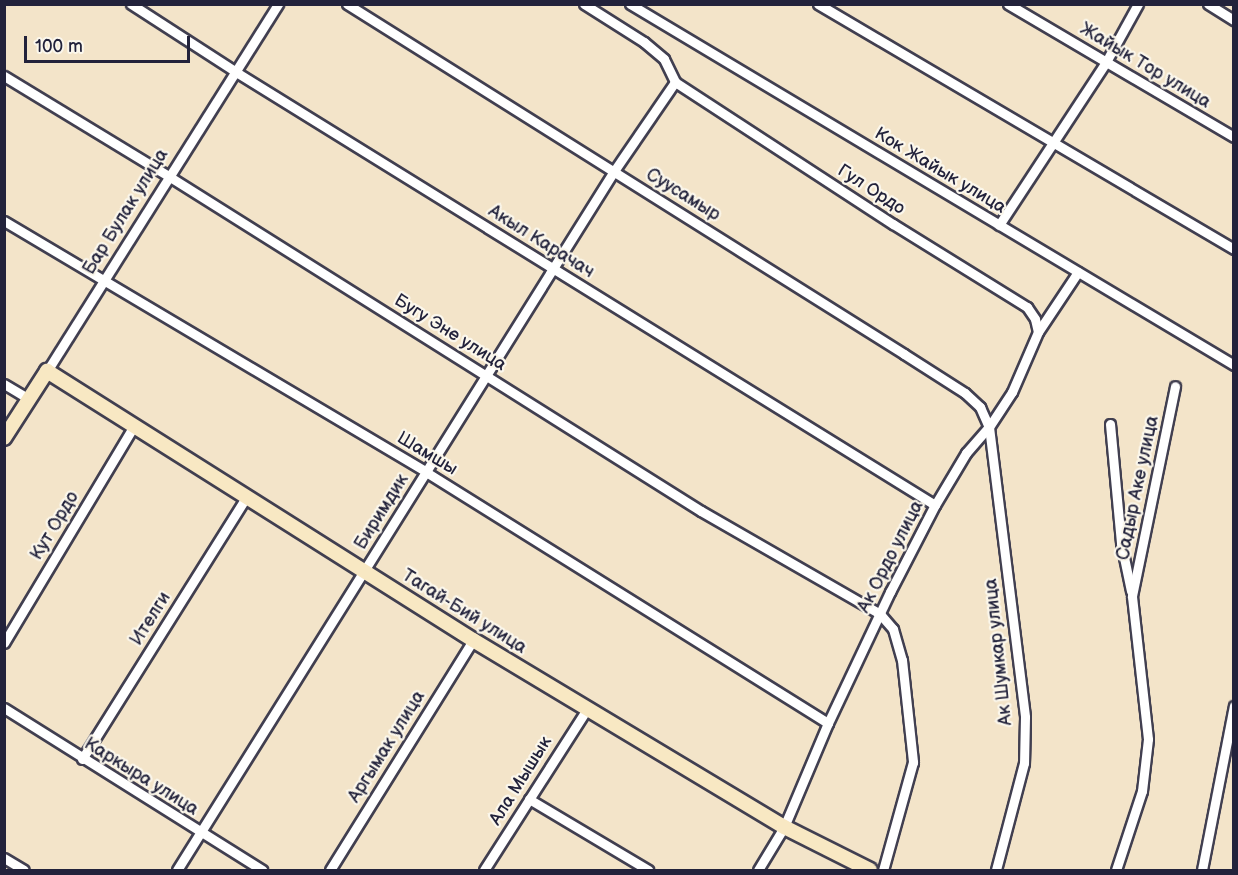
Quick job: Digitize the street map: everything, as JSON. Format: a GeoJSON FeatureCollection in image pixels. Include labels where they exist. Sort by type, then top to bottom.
{"type":"FeatureCollection","features":[{"type":"Feature","properties":{"kind":"street","name":"Акыл Карачач"},"geometry":{"type":"LineString","coordinates":[[131,4],[236,72],[935,505]]}},
{"type":"Feature","properties":{"kind":"street","name":"Бар Булак улица"},"geometry":{"type":"LineString","coordinates":[[4,438],[278,4]]}},
{"type":"Feature","properties":{"kind":"street","name":"Суусамыр"},"geometry":{"type":"LineString","coordinates":[[347,4],[964,393],[980,407],[989,426]]}},
{"type":"Feature","properties":{"kind":"street"},"geometry":{"type":"LineString","coordinates":[[584,4],[644,42],[664,59],[675,82]]}},
{"type":"Feature","properties":{"kind":"street","name":"Кок Жайык улица"},"geometry":{"type":"LineString","coordinates":[[630,4],[1233,365]]}},
{"type":"Feature","properties":{"kind":"street"},"geometry":{"type":"LineString","coordinates":[[818,4],[1233,249]]}},
{"type":"Feature","properties":{"kind":"street","name":"Жайык Тор улица"},"geometry":{"type":"LineString","coordinates":[[1008,4],[1233,137]]}},
{"type":"Feature","properties":{"kind":"street"},"geometry":{"type":"LineString","coordinates":[[999,225],[1106,62],[1138,4]]}},
{"type":"Feature","properties":{"kind":"street"},"geometry":{"type":"LineString","coordinates":[[1208,4],[1233,20]]}},
{"type":"Feature","properties":{"kind":"street","name":"Бугу Эне улица"},"geometry":{"type":"LineString","coordinates":[[4,76],[170,177],[701,511],[880,614]]}},
{"type":"Feature","properties":{"kind":"street","name":"Биримдик"},"geometry":{"type":"LineString","coordinates":[[177,870],[614,171],[675,82]]}},
{"type":"Feature","properties":{"kind":"street","name":"Гул Ордо"},"geometry":{"type":"LineString","coordinates":[[675,82],[893,224],[1027,307],[1035,319],[1038,332]]}},
{"type":"Feature","properties":{"kind":"street","name":"Шамшы"},"geometry":{"type":"LineString","coordinates":[[4,221],[426,472],[828,723]]}},
{"type":"Feature","properties":{"kind":"street","name":"Ак Ордо улица"},"geometry":{"type":"LineString","coordinates":[[758,870],[784,827],[828,723],[935,505],[966,453],[989,426],[1012,392],[1038,332],[1078,272]]}},
{"type":"Feature","properties":{"kind":"street","name":"Тагай-Бий улица"},"geometry":{"type":"LineString","coordinates":[[47,371],[586,709],[784,827],[870,870]]}},
{"type":"Feature","properties":{"kind":"street"},"geometry":{"type":"LineString","coordinates":[[4,384],[29,399]]}},
{"type":"Feature","properties":{"kind":"street","name":"Садыр Аке улица"},"geometry":{"type":"LineString","coordinates":[[1132,596],[1175,386]]}},
{"type":"Feature","properties":{"kind":"street","name":"Садыр Аке улица"},"geometry":{"type":"LineString","coordinates":[[1110,424],[1121,543],[1132,596],[1148,739],[1142,791],[1116,870]]}},
{"type":"Feature","properties":{"kind":"street","name":"Кут Ордо"},"geometry":{"type":"LineString","coordinates":[[4,643],[134,426]]}},
{"type":"Feature","properties":{"kind":"street","name":"Ак Шумкар улица"},"geometry":{"type":"LineString","coordinates":[[989,426],[1025,717],[1024,763],[996,870]]}},
{"type":"Feature","properties":{"kind":"street","name":"Ителги"},"geometry":{"type":"LineString","coordinates":[[82,759],[247,496]]}},
{"type":"Feature","properties":{"kind":"street"},"geometry":{"type":"LineString","coordinates":[[880,614],[893,630],[902,660],[913,762],[883,870]]}},
{"type":"Feature","properties":{"kind":"street","name":"Аргымак улица"},"geometry":{"type":"LineString","coordinates":[[330,870],[473,640]]}},
{"type":"Feature","properties":{"kind":"street"},"geometry":{"type":"LineString","coordinates":[[1202,870],[1233,706]]}},
{"type":"Feature","properties":{"kind":"street","name":"Каркыра улица"},"geometry":{"type":"LineString","coordinates":[[4,708],[200,834],[262,870]]}},
{"type":"Feature","properties":{"kind":"street","name":"Ала Мышык"},"geometry":{"type":"LineString","coordinates":[[484,870],[586,709]]}},
{"type":"Feature","properties":{"kind":"street"},"geometry":{"type":"LineString","coordinates":[[529,800],[648,870]]}},
{"type":"Feature","properties":{"kind":"street"},"geometry":{"type":"LineString","coordinates":[[4,858],[24,870]]}}]}
